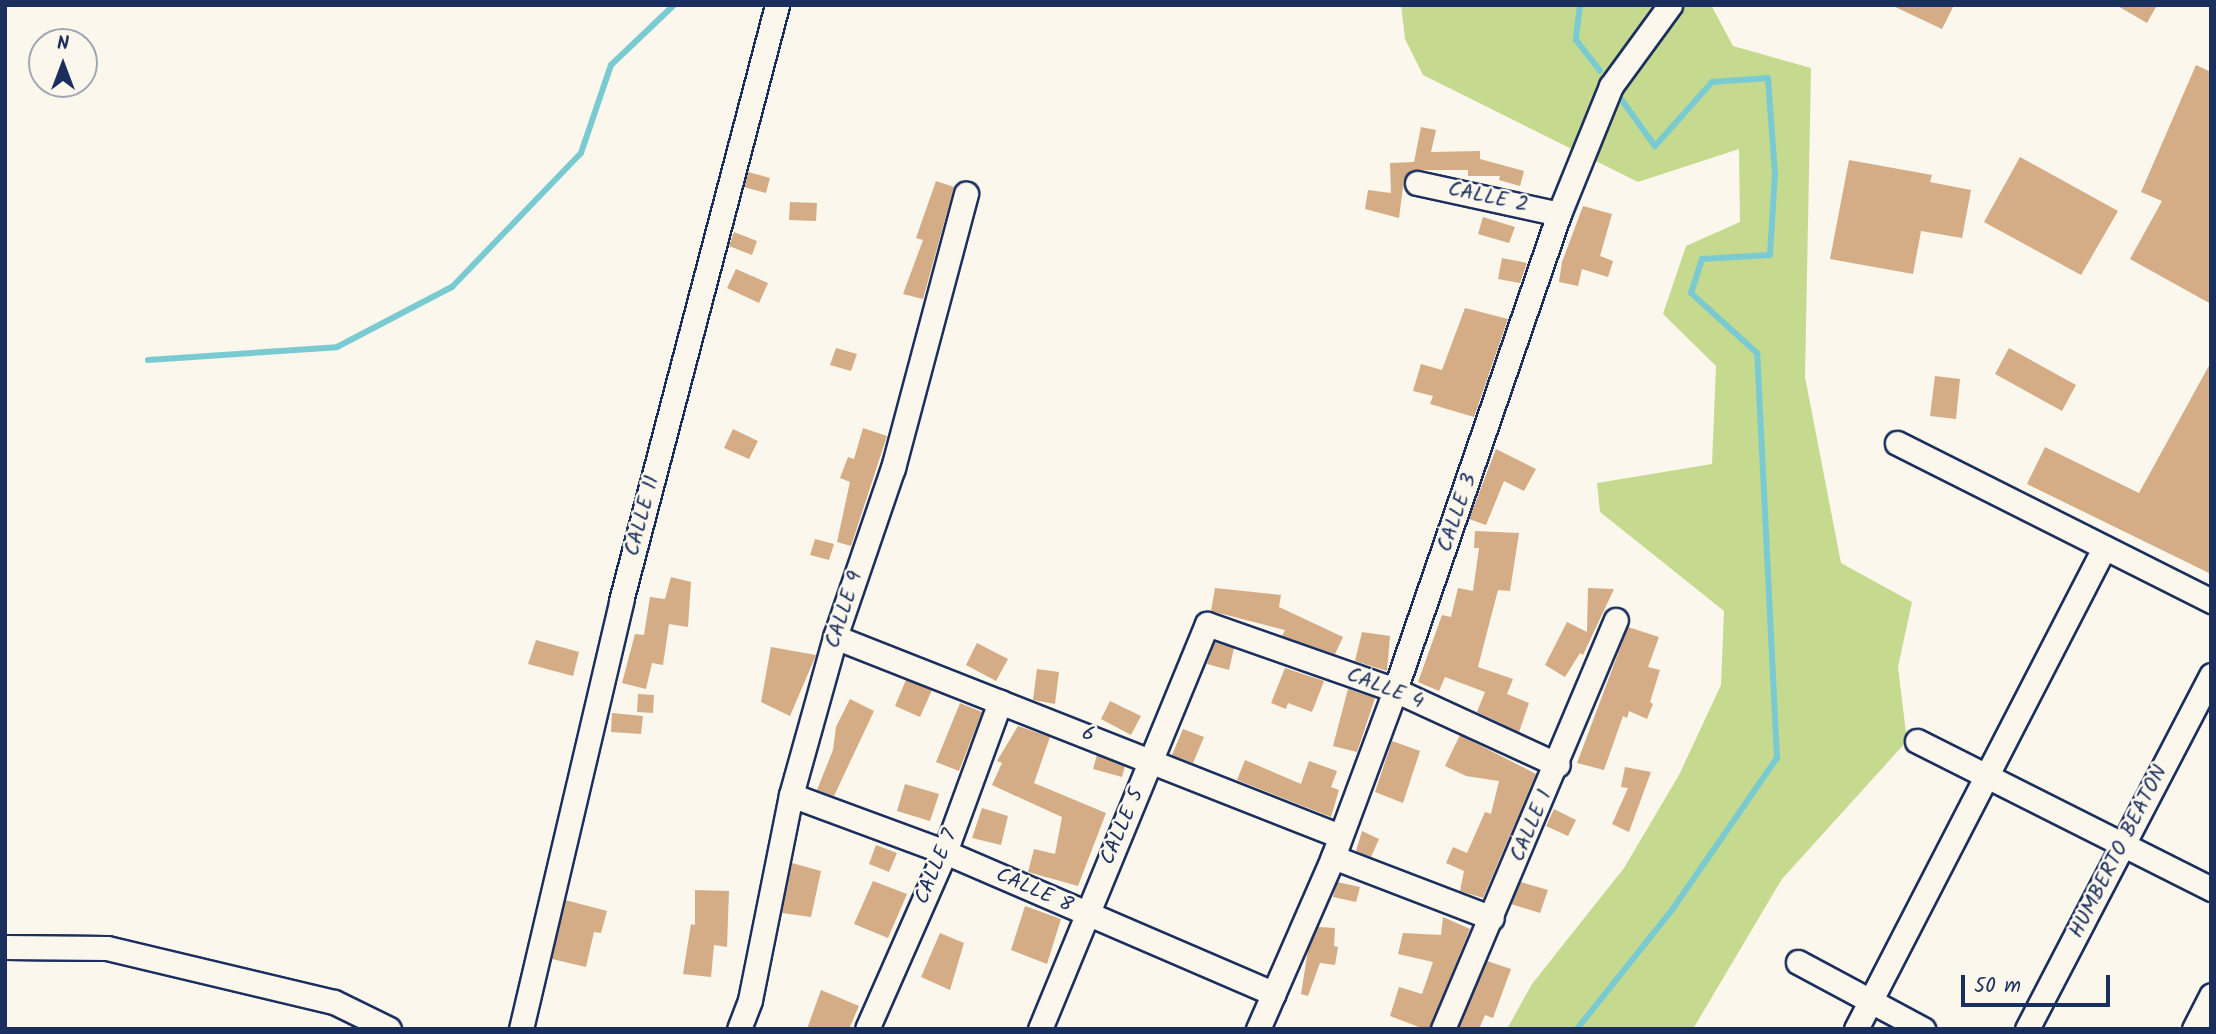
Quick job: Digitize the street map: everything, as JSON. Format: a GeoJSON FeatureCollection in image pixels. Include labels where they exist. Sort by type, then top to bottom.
{"type":"FeatureCollection","features":[{"type":"Feature","properties":{"kind":"street","name":"CALLE 11"},"geometry":{"type":"LineString","coordinates":[[521,1029],[621,601],[777,5]]}},
{"type":"Feature","properties":{"kind":"street","name":"CALLE 3"},"geometry":{"type":"LineString","coordinates":[[1258,1029],[1336,847],[1395,690],[1559,214],[1611,86],[1671,5]]}},
{"type":"Feature","properties":{"kind":"street","name":"CALLE 2"},"geometry":{"type":"LineString","coordinates":[[1416,183],[1559,214]]}},
{"type":"Feature","properties":{"kind":"street","name":"CALLE 9"},"geometry":{"type":"LineString","coordinates":[[739,1029],[750,1000],[791,795],[835,637],[893,468],[966,194]]}},
{"type":"Feature","properties":{"kind":"street"},"geometry":{"type":"LineString","coordinates":[[1897,443],[2211,601]]}},
{"type":"Feature","properties":{"kind":"street"},"geometry":{"type":"LineString","coordinates":[[1856,1029],[1989,778],[2105,548]]}},
{"type":"Feature","properties":{"kind":"street","name":"CALLE 1"},"geometry":{"type":"LineString","coordinates":[[1443,1029],[1558,765],[1616,620]]}},
{"type":"Feature","properties":{"kind":"street","name":"CALLE 4"},"geometry":{"type":"LineString","coordinates":[[1207,624],[1395,690],[1558,765]]}},
{"type":"Feature","properties":{"kind":"street","name":"CALLE 5"},"geometry":{"type":"LineString","coordinates":[[1040,1029],[1085,914],[1207,624]]}},
{"type":"Feature","properties":{"kind":"street","name":"6"},"geometry":{"type":"LineString","coordinates":[[835,637],[1152,760],[1492,918]]}},
{"type":"Feature","properties":{"kind":"street","name":"HUMBERTO BEATON"},"geometry":{"type":"LineString","coordinates":[[2027,1029],[2211,675]]}},
{"type":"Feature","properties":{"kind":"street","name":"CALLE 7"},"geometry":{"type":"LineString","coordinates":[[867,1029],[945,852],[1000,702]]}},
{"type":"Feature","properties":{"kind":"street"},"geometry":{"type":"LineString","coordinates":[[1917,741],[2211,889]]}},
{"type":"Feature","properties":{"kind":"street","name":"CALLE 8"},"geometry":{"type":"LineString","coordinates":[[791,795],[945,852],[1274,994]]}},
{"type":"Feature","properties":{"kind":"street"},"geometry":{"type":"LineString","coordinates":[[5,947],[107,948],[334,1002],[389,1029]]}},
{"type":"Feature","properties":{"kind":"street"},"geometry":{"type":"LineString","coordinates":[[1798,962],[1923,1029]]}},
{"type":"Feature","properties":{"kind":"street"},"geometry":{"type":"LineString","coordinates":[[2194,1029],[2211,995]]}},
{"type":"Feature","properties":{"kind":"green space"},"geometry":{"type":"Polygon","coordinates":[[[1401,5],[1711,5],[1733,46],[1811,68],[1805,377],[1841,563],[1912,602],[1898,667],[1907,741],[1782,879],[1693,1029],[1507,1029],[1532,984],[1624,868],[1679,775],[1721,685],[1724,611],[1600,512],[1597,483],[1712,464],[1716,366],[1663,314],[1686,246],[1740,222],[1739,149],[1638,182],[1423,75],[1405,39],[1401,5]]]}},
{"type":"Feature","properties":{"kind":"building"},"geometry":{"type":"Polygon","coordinates":[[[1891,5],[1954,5],[1942,29],[1891,5]]]}},
{"type":"Feature","properties":{"kind":"building"},"geometry":{"type":"Polygon","coordinates":[[[2116,5],[2157,5],[2147,23],[2116,5]]]}},
{"type":"Feature","properties":{"kind":"building"},"geometry":{"type":"Polygon","coordinates":[[[2196,65],[2211,72],[2211,304],[2130,259],[2162,201],[2141,192],[2196,65]]]}},
{"type":"Feature","properties":{"kind":"building"},"geometry":{"type":"Polygon","coordinates":[[[1421,127],[1436,130],[1431,152],[1480,151],[1480,159],[1524,171],[1520,186],[1499,180],[1500,176],[1468,176],[1468,170],[1413,170],[1404,179],[1399,218],[1365,209],[1368,190],[1391,193],[1390,163],[1414,162],[1421,127]]]}},
{"type":"Feature","properties":{"kind":"building"},"geometry":{"type":"Polygon","coordinates":[[[2020,157],[2118,211],[2081,275],[1984,222],[2020,157]]]}},
{"type":"Feature","properties":{"kind":"building"},"geometry":{"type":"Polygon","coordinates":[[[1849,160],[1932,175],[1930,182],[1971,190],[1962,238],[1921,231],[1913,274],[1830,259],[1849,160]]]}},
{"type":"Feature","properties":{"kind":"building"},"geometry":{"type":"Polygon","coordinates":[[[748,172],[770,178],[766,193],[744,187],[748,172]]]}},
{"type":"Feature","properties":{"kind":"building"},"geometry":{"type":"Polygon","coordinates":[[[936,181],[954,187],[923,299],[903,294],[923,240],[916,238],[936,181]]]}},
{"type":"Feature","properties":{"kind":"building"},"geometry":{"type":"Polygon","coordinates":[[[790,202],[817,203],[816,221],[789,220],[790,202]]]}},
{"type":"Feature","properties":{"kind":"building"},"geometry":{"type":"Polygon","coordinates":[[[1583,206],[1612,214],[1600,256],[1613,261],[1608,277],[1582,269],[1578,286],[1559,282],[1562,262],[1583,206]]]}},
{"type":"Feature","properties":{"kind":"building"},"geometry":{"type":"Polygon","coordinates":[[[1483,217],[1515,227],[1509,243],[1478,234],[1483,217]]]}},
{"type":"Feature","properties":{"kind":"building"},"geometry":{"type":"Polygon","coordinates":[[[734,232],[757,241],[752,255],[729,246],[734,232]]]}},
{"type":"Feature","properties":{"kind":"building"},"geometry":{"type":"Polygon","coordinates":[[[1502,258],[1527,263],[1520,283],[1498,279],[1502,258]]]}},
{"type":"Feature","properties":{"kind":"building"},"geometry":{"type":"Polygon","coordinates":[[[736,269],[768,283],[759,303],[727,288],[736,269]]]}},
{"type":"Feature","properties":{"kind":"building"},"geometry":{"type":"Polygon","coordinates":[[[1465,308],[1508,319],[1474,417],[1430,404],[1433,396],[1413,391],[1421,364],[1442,370],[1465,308]]]}},
{"type":"Feature","properties":{"kind":"building"},"geometry":{"type":"Polygon","coordinates":[[[836,348],[857,354],[851,371],[830,365],[836,348]]]}},
{"type":"Feature","properties":{"kind":"building"},"geometry":{"type":"Polygon","coordinates":[[[2009,348],[2076,385],[2062,411],[1995,374],[2009,348]]]}},
{"type":"Feature","properties":{"kind":"building"},"geometry":{"type":"Polygon","coordinates":[[[2211,362],[2211,574],[2027,484],[2045,447],[2139,493],[2211,362]]]}},
{"type":"Feature","properties":{"kind":"building"},"geometry":{"type":"Polygon","coordinates":[[[1935,376],[1960,379],[1956,419],[1930,416],[1935,376]]]}},
{"type":"Feature","properties":{"kind":"building"},"geometry":{"type":"Polygon","coordinates":[[[863,428],[887,436],[851,546],[837,542],[850,482],[840,478],[848,457],[854,459],[863,428]]]}},
{"type":"Feature","properties":{"kind":"building"},"geometry":{"type":"Polygon","coordinates":[[[733,429],[758,441],[749,459],[724,448],[733,429]]]}},
{"type":"Feature","properties":{"kind":"building"},"geometry":{"type":"Polygon","coordinates":[[[1496,449],[1536,469],[1524,491],[1504,481],[1486,525],[1469,519],[1496,449]]]}},
{"type":"Feature","properties":{"kind":"building"},"geometry":{"type":"Polygon","coordinates":[[[1475,531],[1519,533],[1510,591],[1498,590],[1478,667],[1513,679],[1507,694],[1529,703],[1519,732],[1477,712],[1485,692],[1445,677],[1439,691],[1418,682],[1442,615],[1451,617],[1458,588],[1473,591],[1479,548],[1474,548],[1475,531]]]}},
{"type":"Feature","properties":{"kind":"building"},"geometry":{"type":"Polygon","coordinates":[[[815,539],[834,544],[829,560],[810,555],[815,539]]]}},
{"type":"Feature","properties":{"kind":"building"},"geometry":{"type":"Polygon","coordinates":[[[671,577],[691,582],[688,627],[669,624],[663,665],[652,663],[646,689],[622,683],[635,634],[644,635],[650,597],[665,599],[671,577]]]}},
{"type":"Feature","properties":{"kind":"building"},"geometry":{"type":"Polygon","coordinates":[[[1215,588],[1281,595],[1279,607],[1343,637],[1335,654],[1282,636],[1285,630],[1211,611],[1215,588]]]}},
{"type":"Feature","properties":{"kind":"building"},"geometry":{"type":"Polygon","coordinates":[[[1588,588],[1614,589],[1583,655],[1580,653],[1565,677],[1545,665],[1567,622],[1587,632],[1588,588]]]}},
{"type":"Feature","properties":{"kind":"building"},"geometry":{"type":"Polygon","coordinates":[[[1628,627],[1659,637],[1648,667],[1660,670],[1650,702],[1653,704],[1647,719],[1629,711],[1627,718],[1623,716],[1604,770],[1577,763],[1628,627]]]}},
{"type":"Feature","properties":{"kind":"building"},"geometry":{"type":"Polygon","coordinates":[[[1362,632],[1390,636],[1387,671],[1355,661],[1362,632]]]}},
{"type":"Feature","properties":{"kind":"building"},"geometry":{"type":"Polygon","coordinates":[[[536,640],[579,652],[573,676],[528,664],[536,640]]]}},
{"type":"Feature","properties":{"kind":"building"},"geometry":{"type":"Polygon","coordinates":[[[1215,642],[1234,648],[1229,670],[1207,664],[1215,642]]]}},
{"type":"Feature","properties":{"kind":"building"},"geometry":{"type":"Polygon","coordinates":[[[977,643],[1008,659],[996,681],[966,665],[977,643]]]}},
{"type":"Feature","properties":{"kind":"building"},"geometry":{"type":"Polygon","coordinates":[[[771,647],[816,655],[790,716],[761,702],[771,647]]]}},
{"type":"Feature","properties":{"kind":"building"},"geometry":{"type":"Polygon","coordinates":[[[1285,668],[1324,681],[1312,712],[1288,703],[1286,709],[1271,703],[1285,668]]]}},
{"type":"Feature","properties":{"kind":"building"},"geometry":{"type":"Polygon","coordinates":[[[1037,669],[1059,672],[1055,704],[1033,700],[1037,669]]]}},
{"type":"Feature","properties":{"kind":"building"},"geometry":{"type":"Polygon","coordinates":[[[906,680],[932,690],[920,717],[895,706],[906,680]]]}},
{"type":"Feature","properties":{"kind":"building"},"geometry":{"type":"Polygon","coordinates":[[[1348,689],[1375,698],[1357,752],[1333,746],[1348,689]]]}},
{"type":"Feature","properties":{"kind":"building"},"geometry":{"type":"Polygon","coordinates":[[[638,694],[654,695],[653,713],[637,712],[638,694]]]}},
{"type":"Feature","properties":{"kind":"building"},"geometry":{"type":"Polygon","coordinates":[[[850,699],[874,711],[834,796],[817,790],[833,750],[836,727],[850,699]]]}},
{"type":"Feature","properties":{"kind":"building"},"geometry":{"type":"Polygon","coordinates":[[[1110,701],[1141,716],[1131,735],[1101,719],[1110,701]]]}},
{"type":"Feature","properties":{"kind":"building"},"geometry":{"type":"Polygon","coordinates":[[[960,703],[982,712],[959,771],[936,762],[960,703]]]}},
{"type":"Feature","properties":{"kind":"building"},"geometry":{"type":"Polygon","coordinates":[[[612,713],[643,716],[641,734],[611,732],[612,713]]]}},
{"type":"Feature","properties":{"kind":"building"},"geometry":{"type":"Polygon","coordinates":[[[1018,726],[1050,737],[1034,783],[1106,813],[1078,886],[1028,872],[1034,849],[1055,854],[1062,817],[992,785],[1002,763],[997,761],[1018,726]]]}},
{"type":"Feature","properties":{"kind":"building"},"geometry":{"type":"Polygon","coordinates":[[[1183,729],[1204,737],[1193,763],[1172,755],[1183,729]]]}},
{"type":"Feature","properties":{"kind":"building"},"geometry":{"type":"Polygon","coordinates":[[[1460,735],[1536,774],[1483,898],[1460,891],[1464,871],[1446,863],[1453,847],[1467,853],[1485,812],[1491,814],[1499,781],[1466,776],[1445,766],[1460,735]]]}},
{"type":"Feature","properties":{"kind":"building"},"geometry":{"type":"Polygon","coordinates":[[[1392,741],[1420,751],[1403,803],[1375,792],[1392,741]]]}},
{"type":"Feature","properties":{"kind":"building"},"geometry":{"type":"Polygon","coordinates":[[[1097,755],[1125,766],[1122,777],[1093,769],[1097,755]]]}},
{"type":"Feature","properties":{"kind":"building"},"geometry":{"type":"Polygon","coordinates":[[[1245,760],[1301,784],[1309,761],[1337,771],[1331,787],[1339,790],[1331,817],[1237,780],[1245,760]]]}},
{"type":"Feature","properties":{"kind":"building"},"geometry":{"type":"Polygon","coordinates":[[[1625,767],[1651,772],[1629,832],[1612,824],[1628,788],[1621,787],[1625,767]]]}},
{"type":"Feature","properties":{"kind":"building"},"geometry":{"type":"Polygon","coordinates":[[[905,784],[939,794],[930,821],[897,811],[905,784]]]}},
{"type":"Feature","properties":{"kind":"building"},"geometry":{"type":"Polygon","coordinates":[[[982,808],[1008,816],[1001,845],[972,838],[982,808]]]}},
{"type":"Feature","properties":{"kind":"building"},"geometry":{"type":"Polygon","coordinates":[[[1554,809],[1576,820],[1568,836],[1546,826],[1554,809]]]}},
{"type":"Feature","properties":{"kind":"building"},"geometry":{"type":"Polygon","coordinates":[[[1362,831],[1379,839],[1371,857],[1356,851],[1362,831]]]}},
{"type":"Feature","properties":{"kind":"building"},"geometry":{"type":"Polygon","coordinates":[[[876,845],[897,853],[889,872],[869,864],[876,845]]]}},
{"type":"Feature","properties":{"kind":"building"},"geometry":{"type":"Polygon","coordinates":[[[792,863],[821,871],[811,917],[782,913],[792,863]]]}},
{"type":"Feature","properties":{"kind":"building"},"geometry":{"type":"Polygon","coordinates":[[[873,881],[907,894],[888,938],[854,924],[873,881]]]}},
{"type":"Feature","properties":{"kind":"building"},"geometry":{"type":"Polygon","coordinates":[[[1337,882],[1360,887],[1356,902],[1333,897],[1337,882]]]}},
{"type":"Feature","properties":{"kind":"building"},"geometry":{"type":"Polygon","coordinates":[[[1521,882],[1548,890],[1540,913],[1511,904],[1521,882]]]}},
{"type":"Feature","properties":{"kind":"building"},"geometry":{"type":"Polygon","coordinates":[[[695,890],[729,891],[727,947],[714,945],[711,977],[683,974],[691,924],[695,925],[695,890]]]}},
{"type":"Feature","properties":{"kind":"building"},"geometry":{"type":"Polygon","coordinates":[[[565,900],[607,911],[601,933],[594,932],[586,967],[552,959],[565,900]]]}},
{"type":"Feature","properties":{"kind":"building"},"geometry":{"type":"Polygon","coordinates":[[[1025,906],[1061,919],[1047,964],[1011,950],[1025,906]]]}},
{"type":"Feature","properties":{"kind":"building"},"geometry":{"type":"Polygon","coordinates":[[[1443,917],[1470,929],[1429,1029],[1424,1029],[1390,1016],[1399,987],[1422,994],[1433,962],[1398,954],[1403,933],[1441,935],[1443,917]]]}},
{"type":"Feature","properties":{"kind":"building"},"geometry":{"type":"Polygon","coordinates":[[[1318,927],[1335,928],[1334,946],[1338,947],[1335,965],[1320,963],[1308,996],[1301,994],[1308,950],[1318,927]]]}},
{"type":"Feature","properties":{"kind":"building"},"geometry":{"type":"Polygon","coordinates":[[[940,933],[964,943],[950,990],[921,977],[940,933]]]}},
{"type":"Feature","properties":{"kind":"building"},"geometry":{"type":"Polygon","coordinates":[[[1487,961],[1511,969],[1493,1018],[1485,1015],[1479,1029],[1458,1029],[1487,961]]]}},
{"type":"Feature","properties":{"kind":"building"},"geometry":{"type":"Polygon","coordinates":[[[821,990],[859,1006],[849,1029],[807,1029],[821,990]]]}},
{"type":"Feature","properties":{"kind":"waterway"},"geometry":{"type":"LineString","coordinates":[[148,360],[337,347],[452,287],[581,153],[611,65],[674,5]]}},
{"type":"Feature","properties":{"kind":"waterway"},"geometry":{"type":"LineString","coordinates":[[1580,5],[1576,40],[1600,71]]}},
{"type":"Feature","properties":{"kind":"waterway"},"geometry":{"type":"LineString","coordinates":[[1577,1029],[1672,910],[1777,758],[1757,353],[1691,293],[1702,259],[1770,255],[1775,174],[1768,78],[1712,82],[1655,146],[1621,99]]}}]}
